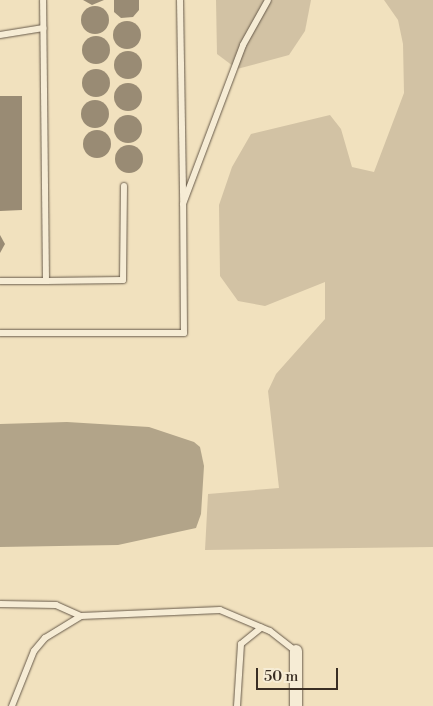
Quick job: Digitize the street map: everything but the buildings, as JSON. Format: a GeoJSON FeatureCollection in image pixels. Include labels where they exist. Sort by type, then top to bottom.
{"type":"FeatureCollection","features":[{"type":"Feature","properties":{"kind":"street"},"geometry":{"type":"LineString","coordinates":[[296,651],[296,706]]}},
{"type":"Feature","properties":{"kind":"lane"},"geometry":{"type":"LineString","coordinates":[[43,0],[46,281]]}},
{"type":"Feature","properties":{"kind":"lane"},"geometry":{"type":"LineString","coordinates":[[0,333],[184,332],[180,0]]}},
{"type":"Feature","properties":{"kind":"lane"},"geometry":{"type":"LineString","coordinates":[[183,204],[243,45],[268,0]]}},
{"type":"Feature","properties":{"kind":"lane"},"geometry":{"type":"LineString","coordinates":[[0,35],[43,28]]}},
{"type":"Feature","properties":{"kind":"lane"},"geometry":{"type":"LineString","coordinates":[[0,281],[123,280],[124,186]]}},
{"type":"Feature","properties":{"kind":"lane"},"geometry":{"type":"LineString","coordinates":[[0,604],[56,605],[81,616]]}},
{"type":"Feature","properties":{"kind":"lane"},"geometry":{"type":"LineString","coordinates":[[12,706],[34,651],[44,638],[81,616],[204,608],[230,614],[261,628],[296,651]]}},
{"type":"Feature","properties":{"kind":"lane"},"geometry":{"type":"LineString","coordinates":[[237,706],[241,644],[261,628]]}},
{"type":"Feature","properties":{"kind":"shaded area"},"geometry":{"type":"Polygon","coordinates":[[[216,0],[311,0],[305,31],[289,55],[237,69],[217,54],[216,0]]]}},
{"type":"Feature","properties":{"kind":"shaded area"},"geometry":{"type":"Polygon","coordinates":[[[384,0],[433,0],[433,547],[205,550],[208,494],[279,488],[268,391],[276,374],[325,319],[325,282],[265,306],[238,301],[220,276],[219,205],[232,167],[251,134],[330,115],[341,129],[352,167],[374,172],[404,93],[403,44],[398,20],[384,0]]]}},
{"type":"Feature","properties":{"kind":"shaded area"},"geometry":{"type":"Polygon","coordinates":[[[67,422],[149,427],[194,442],[200,447],[204,466],[201,514],[196,528],[118,545],[0,547],[0,424],[67,422]]]}}]}
